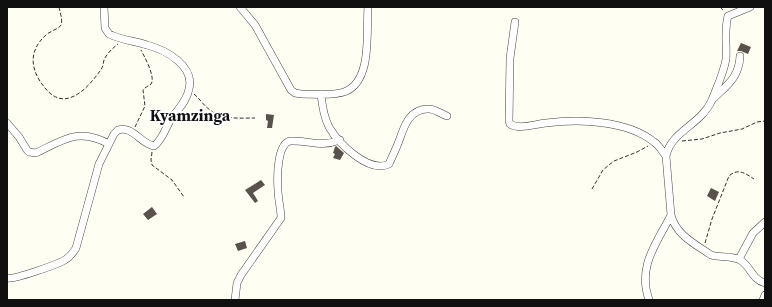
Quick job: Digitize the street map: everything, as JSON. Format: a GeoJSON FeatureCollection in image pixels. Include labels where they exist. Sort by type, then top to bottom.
{"type":"FeatureCollection","features":[{"type":"Feature","properties":{"kind":"street"},"geometry":{"type":"LineString","coordinates":[[7,278],[10,279],[18,277],[56,264],[63,261],[73,253],[76,248],[99,164],[118,130],[125,129],[154,146],[162,137],[171,119],[185,100],[189,90],[187,73],[183,65],[177,59],[154,47],[122,39],[107,32],[104,24],[104,7]]}},
{"type":"Feature","properties":{"kind":"street"},"geometry":{"type":"LineString","coordinates":[[240,7],[255,25],[291,90],[295,93],[301,94],[345,92],[358,82],[365,62],[368,7]]}},
{"type":"Feature","properties":{"kind":"street"},"geometry":{"type":"LineString","coordinates":[[750,7],[728,16],[726,25],[725,60],[711,101],[696,121],[671,142],[666,156],[671,214],[680,233],[717,257],[739,259],[745,263],[755,278],[765,283]]}},
{"type":"Feature","properties":{"kind":"street"},"geometry":{"type":"LineString","coordinates":[[515,22],[510,58],[508,121],[510,124],[515,126],[568,122],[615,124],[638,133],[655,142],[666,156]]}},
{"type":"Feature","properties":{"kind":"street"},"geometry":{"type":"LineString","coordinates":[[711,101],[736,75],[740,56]]}},
{"type":"Feature","properties":{"kind":"street"},"geometry":{"type":"LineString","coordinates":[[321,94],[324,112],[329,126],[347,149],[358,158],[377,166],[389,164],[402,131],[409,118],[415,112],[431,109],[447,116]]}},
{"type":"Feature","properties":{"kind":"street"},"geometry":{"type":"LineString","coordinates":[[7,123],[19,137],[27,150],[36,153],[69,137],[76,136],[95,139],[109,144]]}},
{"type":"Feature","properties":{"kind":"street"},"geometry":{"type":"LineString","coordinates":[[235,300],[237,283],[241,275],[281,218],[278,189],[279,158],[283,146],[290,141],[331,144],[340,140]]}},
{"type":"Feature","properties":{"kind":"street"},"geometry":{"type":"LineString","coordinates":[[649,300],[646,281],[648,259],[671,214]]}},
{"type":"Feature","properties":{"kind":"street"},"geometry":{"type":"LineString","coordinates":[[739,259],[753,233],[765,222]]}},
{"type":"Feature","properties":{"kind":"street"},"geometry":{"type":"LineString","coordinates":[[763,300],[765,295]]}},
{"type":"Feature","properties":{"kind":"path"},"geometry":{"type":"LineString","coordinates":[[59,7],[62,24],[46,34],[33,53],[34,72],[45,89],[52,96],[70,98],[78,95],[101,70],[106,56],[122,39]]}},
{"type":"Feature","properties":{"kind":"path"},"geometry":{"type":"LineString","coordinates":[[131,132],[136,126],[145,106],[143,90],[151,84],[152,80],[147,62],[137,42]]}},
{"type":"Feature","properties":{"kind":"path"},"geometry":{"type":"LineString","coordinates":[[189,90],[209,110],[215,113],[223,116],[255,118]]}},
{"type":"Feature","properties":{"kind":"path"},"geometry":{"type":"LineString","coordinates":[[671,142],[702,139],[720,133],[742,129],[765,120]]}},
{"type":"Feature","properties":{"kind":"path"},"geometry":{"type":"LineString","coordinates":[[592,189],[603,170],[614,161],[637,152],[655,142]]}},
{"type":"Feature","properties":{"kind":"path"},"geometry":{"type":"LineString","coordinates":[[154,146],[151,164],[172,180],[184,197]]}},
{"type":"Feature","properties":{"kind":"path"},"geometry":{"type":"LineString","coordinates":[[703,249],[712,219],[730,176],[733,173],[741,172],[754,179]]}},
{"type":"Feature","properties":{"kind":"building"},"geometry":{"type":"Polygon","coordinates":[[[741,43],[751,47],[748,54],[737,51],[741,43]]]}},
{"type":"Feature","properties":{"kind":"building"},"geometry":{"type":"Polygon","coordinates":[[[266,114],[274,115],[272,128],[267,128],[268,121],[266,120],[266,114]]]}},
{"type":"Feature","properties":{"kind":"building"},"geometry":{"type":"Polygon","coordinates":[[[336,146],[344,153],[340,160],[333,158],[335,154],[333,153],[336,146]]]}},
{"type":"Feature","properties":{"kind":"building"},"geometry":{"type":"Polygon","coordinates":[[[261,180],[265,185],[253,193],[258,201],[255,203],[245,190],[261,180]]]}},
{"type":"Feature","properties":{"kind":"building"},"geometry":{"type":"Polygon","coordinates":[[[711,188],[719,192],[715,201],[707,196],[711,188]]]}},
{"type":"Feature","properties":{"kind":"building"},"geometry":{"type":"Polygon","coordinates":[[[152,207],[157,214],[148,220],[143,214],[152,207]]]}},
{"type":"Feature","properties":{"kind":"building"},"geometry":{"type":"Polygon","coordinates":[[[245,241],[247,248],[238,251],[235,244],[245,241]]]}},
{"type":"Feature","properties":{"kind":"district","name":"Kyamzinga"},"geometry":{"type":"Point","coordinates":[190,115]}}]}
